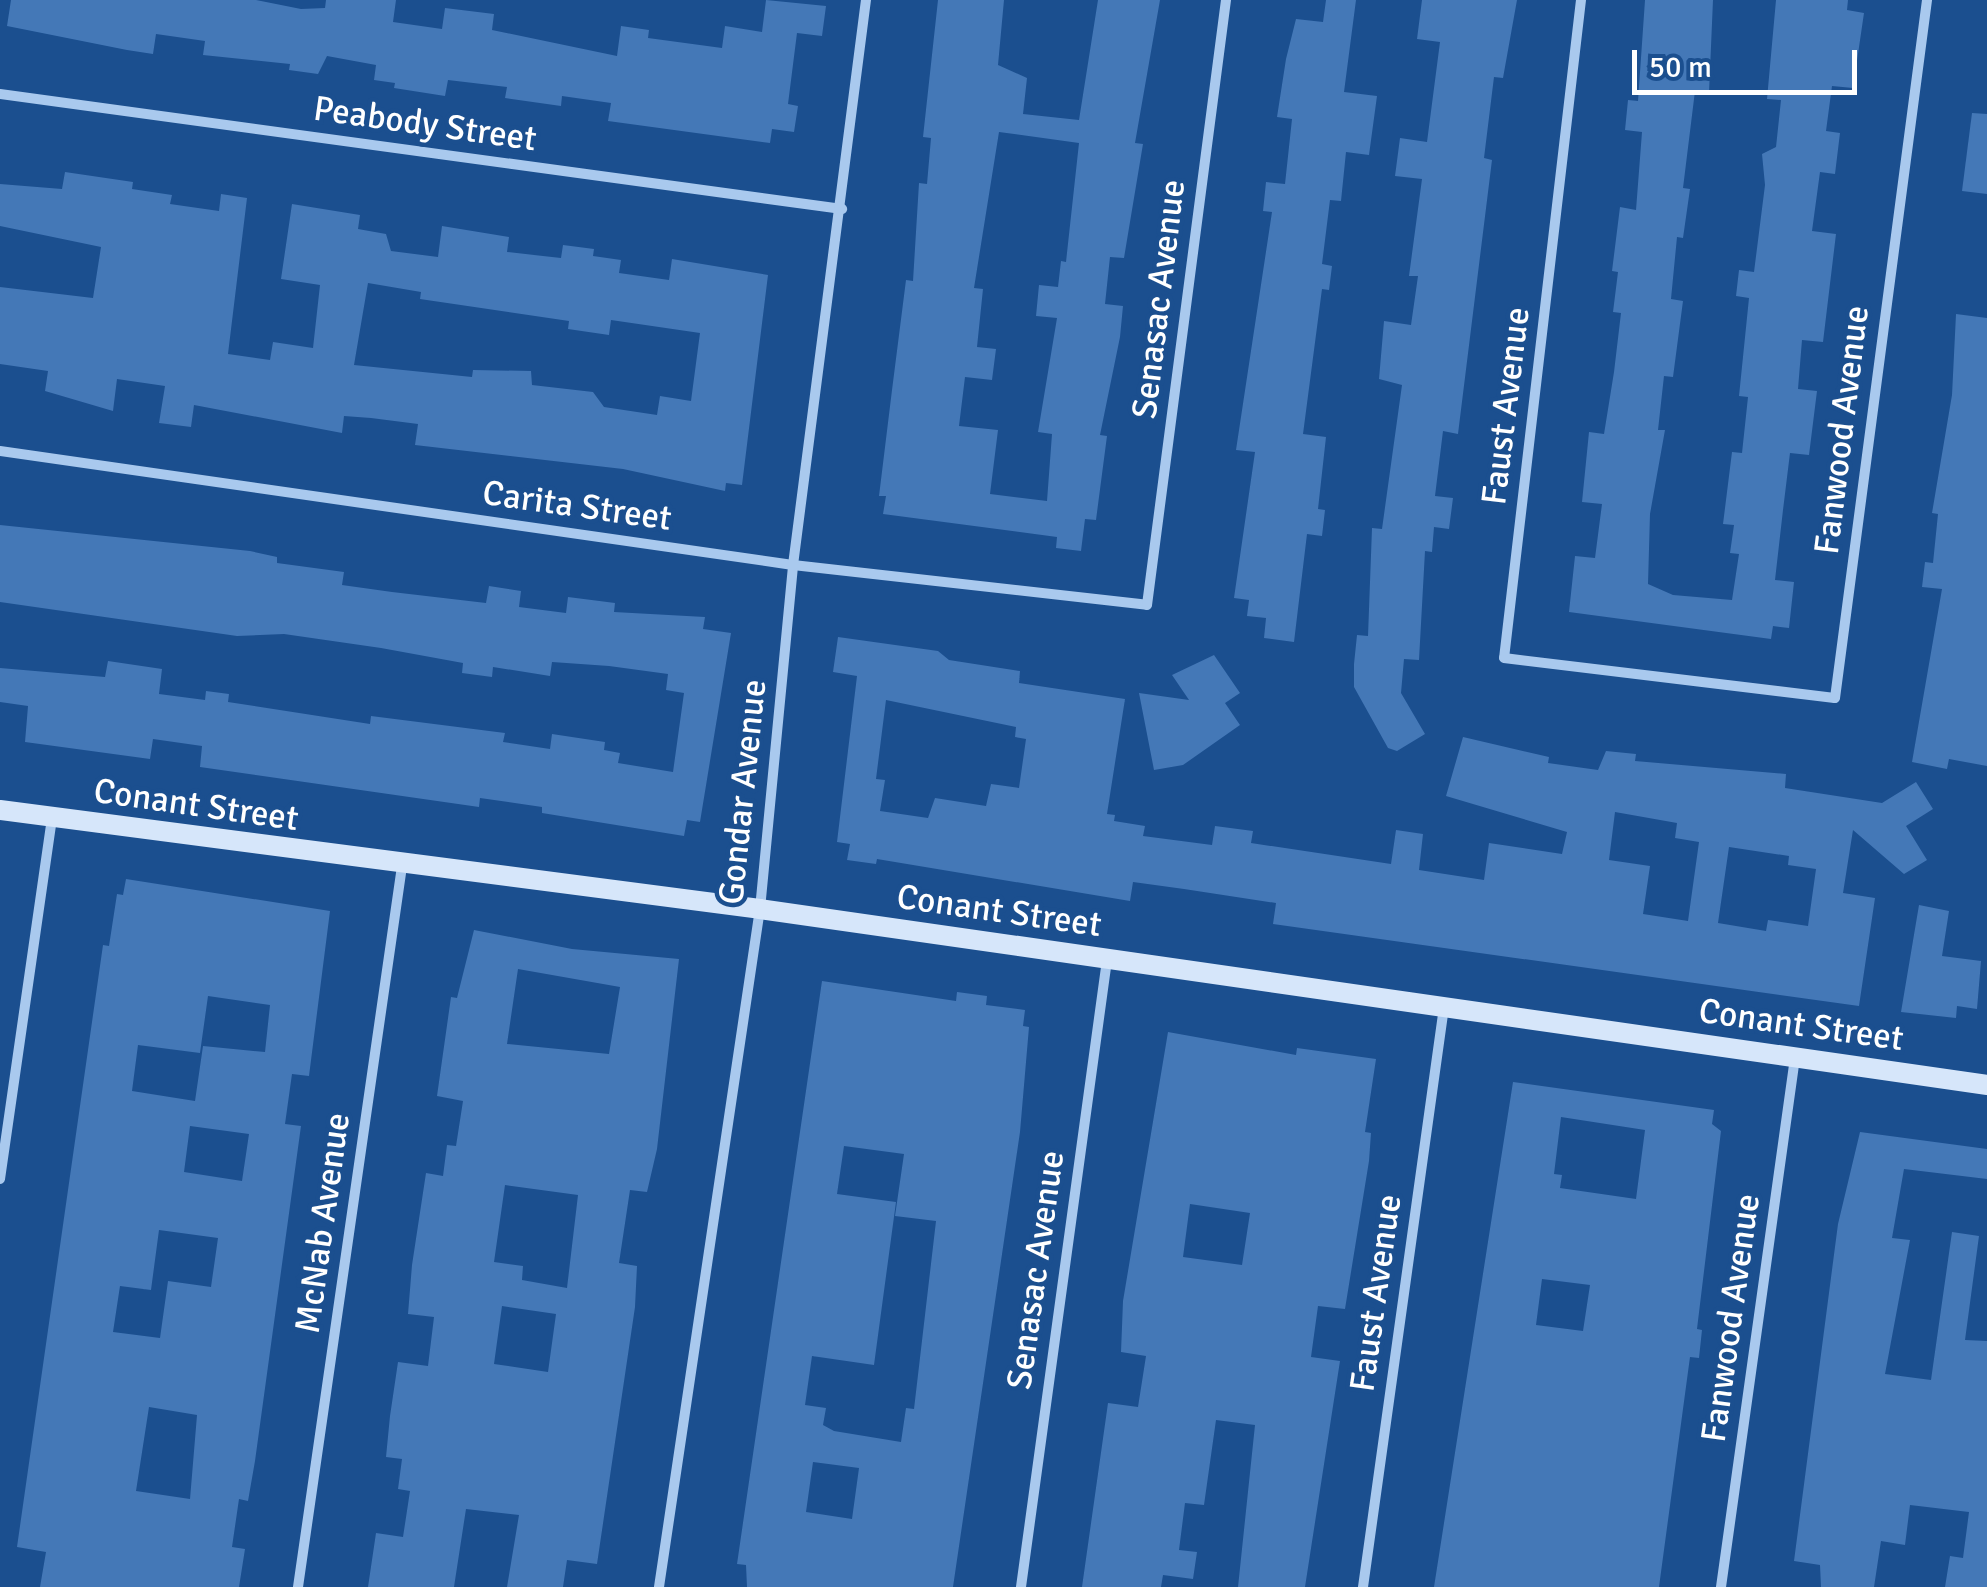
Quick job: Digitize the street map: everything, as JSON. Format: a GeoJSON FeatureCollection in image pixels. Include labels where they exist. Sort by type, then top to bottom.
{"type":"FeatureCollection","features":[{"type":"Feature","properties":{"kind":"street","name":"Gondar Avenue"},"geometry":{"type":"LineString","coordinates":[[660,1587],[760,908],[793,565],[866,0]]}},
{"type":"Feature","properties":{"kind":"street","name":"Senasac Avenue"},"geometry":{"type":"LineString","coordinates":[[1147,606],[1226,0]]}},
{"type":"Feature","properties":{"kind":"street","name":"Faust Avenue"},"geometry":{"type":"LineString","coordinates":[[1581,0],[1504,658],[1664,678]]}},
{"type":"Feature","properties":{"kind":"street","name":"Fanwood Avenue"},"geometry":{"type":"LineString","coordinates":[[1664,678],[1835,698],[1927,0]]}},
{"type":"Feature","properties":{"kind":"street","name":"Peabody Street"},"geometry":{"type":"LineString","coordinates":[[0,94],[842,209]]}},
{"type":"Feature","properties":{"kind":"street","name":"Carita Street"},"geometry":{"type":"LineString","coordinates":[[0,451],[793,565],[1147,606]]}},
{"type":"Feature","properties":{"kind":"street","name":"Conant Street"},"geometry":{"type":"LineString","coordinates":[[0,810],[402,866],[760,908],[1987,1085]]}},
{"type":"Feature","properties":{"kind":"street"},"geometry":{"type":"LineString","coordinates":[[0,1178],[52,818]]}},
{"type":"Feature","properties":{"kind":"street","name":"McNab Avenue"},"geometry":{"type":"LineString","coordinates":[[298,1587],[402,866]]}},
{"type":"Feature","properties":{"kind":"street","name":"Senasac Avenue"},"geometry":{"type":"LineString","coordinates":[[1021,1587],[1107,960]]}},
{"type":"Feature","properties":{"kind":"street","name":"Faust Avenue"},"geometry":{"type":"LineString","coordinates":[[1363,1587],[1444,1007]]}},
{"type":"Feature","properties":{"kind":"street","name":"Fanwood Avenue"},"geometry":{"type":"LineString","coordinates":[[1720,1587],[1795,1058]]}},
{"type":"Feature","properties":{"kind":"building"},"geometry":{"type":"Polygon","coordinates":[[[11,0],[256,0],[301,9],[325,8],[326,0],[396,0],[393,22],[442,29],[445,8],[494,14],[492,30],[617,56],[621,26],[649,30],[648,38],[722,48],[725,26],[762,32],[766,0],[826,6],[822,36],[797,33],[788,104],[798,106],[794,132],[772,129],[770,143],[608,121],[611,103],[562,96],[561,106],[505,98],[507,87],[448,80],[445,96],[394,88],[395,83],[374,80],[376,65],[327,56],[318,74],[289,70],[290,64],[203,55],[205,41],[156,34],[153,54],[127,50],[7,26],[11,0]]]}},
{"type":"Feature","properties":{"kind":"building"},"geometry":{"type":"Polygon","coordinates":[[[938,0],[1004,0],[998,65],[1027,78],[1023,114],[1079,120],[1098,0],[1160,0],[1135,143],[1143,144],[1124,258],[1110,257],[1105,304],[1123,306],[1120,337],[1100,435],[1107,436],[1096,520],[1085,519],[1081,551],[1056,548],[1057,537],[883,514],[886,496],[879,496],[906,280],[913,281],[919,183],[927,184],[931,138],[923,137],[938,0]],[[999,132],[974,288],[983,289],[977,347],[996,349],[992,380],[965,377],[959,426],[998,430],[990,494],[1047,501],[1052,434],[1038,432],[1057,318],[1036,316],[1039,285],[1058,287],[1061,261],[1066,262],[1079,143],[999,132]]]}},
{"type":"Feature","properties":{"kind":"building"},"geometry":{"type":"Polygon","coordinates":[[[1326,0],[1356,0],[1344,92],[1377,96],[1369,155],[1346,152],[1341,201],[1330,200],[1322,264],[1332,266],[1329,290],[1322,289],[1303,434],[1326,437],[1318,509],[1325,510],[1322,536],[1307,534],[1294,642],[1264,638],[1266,618],[1247,616],[1249,600],[1234,598],[1255,452],[1236,450],[1272,212],[1263,211],[1266,182],[1285,184],[1292,119],[1277,117],[1286,59],[1296,19],[1323,22],[1326,0]]]}},
{"type":"Feature","properties":{"kind":"building"},"geometry":{"type":"Polygon","coordinates":[[[1422,0],[1517,0],[1503,78],[1494,77],[1484,158],[1492,160],[1458,434],[1443,431],[1435,496],[1453,498],[1449,529],[1434,527],[1432,552],[1425,551],[1419,660],[1404,659],[1401,693],[1425,734],[1397,751],[1388,748],[1354,687],[1354,664],[1357,635],[1368,636],[1372,528],[1382,529],[1402,385],[1379,379],[1384,321],[1411,325],[1418,276],[1409,276],[1422,179],[1395,176],[1400,138],[1427,142],[1440,42],[1417,39],[1422,0]]]}},
{"type":"Feature","properties":{"kind":"building"},"geometry":{"type":"Polygon","coordinates":[[[1645,0],[1713,0],[1709,93],[1695,91],[1683,188],[1690,189],[1683,238],[1677,237],[1671,299],[1683,301],[1673,377],[1664,376],[1658,430],[1665,430],[1650,514],[1648,584],[1673,595],[1732,600],[1739,554],[1730,553],[1734,525],[1723,524],[1732,452],[1742,453],[1748,397],[1739,396],[1749,298],[1736,296],[1739,270],[1754,272],[1765,185],[1762,154],[1776,147],[1781,100],[1767,99],[1776,0],[1848,0],[1847,10],[1864,13],[1853,88],[1832,86],[1826,131],[1840,133],[1835,174],[1820,172],[1812,231],[1836,234],[1823,342],[1802,340],[1798,389],[1817,391],[1809,455],[1790,453],[1783,510],[1775,580],[1794,582],[1789,628],[1773,626],[1771,639],[1569,612],[1575,556],[1595,558],[1602,504],[1582,502],[1589,432],[1604,434],[1614,372],[1621,313],[1613,312],[1618,272],[1612,271],[1620,207],[1636,210],[1642,132],[1625,130],[1628,100],[1638,101],[1645,0]]]}},
{"type":"Feature","properties":{"kind":"building"},"geometry":{"type":"Polygon","coordinates":[[[1972,113],[1987,114],[1987,194],[1962,191],[1972,113]]]}},
{"type":"Feature","properties":{"kind":"building"},"geometry":{"type":"Polygon","coordinates":[[[65,172],[133,182],[132,189],[172,195],[170,204],[219,211],[221,194],[247,198],[228,354],[270,360],[273,342],[313,348],[320,285],[281,279],[292,204],[360,215],[358,229],[386,234],[391,251],[438,257],[442,226],[509,237],[507,252],[561,258],[563,245],[594,249],[593,256],[621,260],[619,273],[669,280],[672,259],[768,275],[742,485],[726,483],[725,491],[623,469],[415,445],[418,424],[371,418],[344,416],[342,433],[194,405],[191,427],[159,423],[165,386],[117,379],[113,411],[45,391],[48,371],[0,364],[0,287],[93,298],[101,247],[0,226],[0,184],[62,189],[65,172]],[[368,283],[354,365],[472,377],[473,370],[531,371],[532,385],[593,392],[604,407],[657,415],[660,396],[691,401],[700,333],[611,320],[609,335],[568,329],[569,321],[420,299],[421,292],[368,283]]]}},
{"type":"Feature","properties":{"kind":"building"},"geometry":{"type":"Polygon","coordinates":[[[1956,314],[1987,318],[1987,766],[1949,759],[1947,769],[1912,762],[1942,589],[1922,587],[1925,562],[1933,563],[1938,514],[1932,513],[1952,395],[1956,314]]]}},
{"type":"Feature","properties":{"kind":"building"},"geometry":{"type":"Polygon","coordinates":[[[0,525],[250,551],[277,557],[277,563],[344,572],[342,585],[392,592],[486,603],[489,586],[521,591],[519,607],[566,613],[568,597],[615,603],[614,612],[705,617],[703,629],[731,633],[700,822],[687,820],[684,836],[542,813],[542,807],[480,798],[479,807],[200,767],[202,746],[153,739],[150,759],[25,742],[28,706],[0,702],[0,668],[105,677],[108,661],[162,669],[159,694],[205,700],[206,691],[229,694],[228,702],[370,724],[371,716],[505,733],[503,742],[550,749],[552,734],[605,742],[604,750],[620,753],[618,763],[673,772],[684,693],[666,690],[668,674],[609,666],[552,662],[550,676],[493,667],[492,677],[462,673],[463,663],[381,648],[284,634],[237,636],[0,602],[0,525]]]}},
{"type":"Feature","properties":{"kind":"building"},"geometry":{"type":"Polygon","coordinates":[[[838,637],[938,651],[949,660],[1020,671],[1019,683],[1125,699],[1107,814],[1115,815],[1114,821],[1145,826],[1143,836],[1212,845],[1215,826],[1253,831],[1251,843],[1391,864],[1396,830],[1423,834],[1419,870],[1484,880],[1489,843],[1562,854],[1567,832],[1446,796],[1463,737],[1549,757],[1548,763],[1598,770],[1606,751],[1636,754],[1635,761],[1786,774],[1785,788],[1882,803],[1916,782],[1933,809],[1906,826],[1927,860],[1904,874],[1853,830],[1843,893],[1875,898],[1859,1006],[1273,924],[1276,903],[1184,889],[1133,882],[1130,901],[877,859],[876,864],[847,860],[850,844],[837,842],[857,676],[833,672],[838,637]],[[886,700],[876,779],[885,780],[880,811],[928,818],[935,798],[986,806],[991,784],[1019,788],[1026,739],[1015,737],[1016,727],[886,700]],[[1615,812],[1609,860],[1650,866],[1643,914],[1688,921],[1699,842],[1675,838],[1677,823],[1615,812]],[[1729,847],[1718,923],[1766,931],[1768,920],[1808,926],[1816,869],[1788,865],[1789,856],[1729,847]]]}},
{"type":"Feature","properties":{"kind":"building"},"geometry":{"type":"Polygon","coordinates":[[[1214,655],[1240,693],[1225,703],[1240,725],[1183,765],[1154,770],[1139,693],[1189,700],[1172,675],[1214,655]]]}},
{"type":"Feature","properties":{"kind":"building"},"geometry":{"type":"Polygon","coordinates":[[[126,879],[330,911],[309,1076],[292,1074],[285,1124],[301,1126],[255,1461],[248,1501],[239,1499],[232,1547],[245,1549],[239,1587],[40,1587],[46,1552],[17,1547],[103,945],[109,946],[117,894],[123,895],[126,879]],[[208,996],[200,1053],[138,1045],[132,1091],[195,1101],[203,1046],[265,1052],[270,1005],[208,996]],[[190,1126],[184,1172],[242,1181],[249,1134],[190,1126]],[[159,1230],[151,1290],[120,1286],[113,1332],[160,1338],[168,1281],[211,1287],[218,1238],[159,1230]],[[149,1407],[136,1491],[190,1499],[197,1415],[149,1407]]]}},
{"type":"Feature","properties":{"kind":"building"},"geometry":{"type":"Polygon","coordinates":[[[1919,905],[1949,911],[1942,956],[1981,961],[1977,1009],[1957,1006],[1956,1018],[1901,1012],[1919,905]]]}},
{"type":"Feature","properties":{"kind":"building"},"geometry":{"type":"Polygon","coordinates":[[[474,930],[572,949],[679,959],[657,1149],[647,1192],[630,1190],[619,1263],[637,1266],[635,1307],[597,1564],[567,1560],[563,1587],[507,1587],[519,1515],[466,1509],[454,1587],[368,1587],[376,1533],[403,1537],[410,1491],[398,1489],[402,1459],[386,1457],[398,1362],[428,1366],[434,1317],[408,1314],[426,1173],[443,1176],[447,1145],[456,1146],[463,1101],[437,1096],[451,997],[457,998],[474,930]],[[518,969],[507,1044],[609,1054],[620,987],[518,969]],[[505,1185],[494,1262],[523,1266],[522,1280],[567,1288],[578,1195],[505,1185]],[[502,1306],[494,1364],[548,1372],[556,1314],[502,1306]]]}},
{"type":"Feature","properties":{"kind":"building"},"geometry":{"type":"Polygon","coordinates":[[[822,981],[956,1001],[957,992],[987,996],[986,1005],[1025,1010],[1023,1026],[1029,1027],[1020,1132],[953,1587],[747,1587],[746,1565],[737,1564],[822,981]],[[844,1146],[837,1194],[896,1202],[874,1365],[812,1356],[805,1405],[826,1408],[823,1425],[834,1431],[901,1442],[906,1408],[914,1409],[936,1221],[895,1216],[904,1154],[844,1146]],[[813,1462],[806,1512],[852,1519],[859,1468],[813,1462]]]}},
{"type":"Feature","properties":{"kind":"building"},"geometry":{"type":"Polygon","coordinates":[[[1168,1032],[1296,1055],[1297,1048],[1376,1059],[1365,1132],[1371,1133],[1369,1161],[1345,1309],[1318,1306],[1311,1357],[1340,1361],[1305,1587],[1238,1587],[1255,1425],[1216,1420],[1204,1505],[1185,1503],[1179,1550],[1197,1552],[1193,1579],[1163,1575],[1161,1587],[1082,1587],[1108,1403],[1138,1407],[1146,1356],[1121,1352],[1123,1301],[1168,1032]],[[1190,1204],[1183,1257],[1242,1265],[1250,1213],[1190,1204]]]}},
{"type":"Feature","properties":{"kind":"building"},"geometry":{"type":"Polygon","coordinates":[[[1513,1082],[1714,1110],[1712,1124],[1721,1131],[1697,1329],[1702,1330],[1699,1358],[1690,1357],[1659,1587],[1434,1587],[1513,1082]],[[1561,1117],[1554,1174],[1562,1175],[1560,1188],[1636,1199],[1645,1130],[1561,1117]],[[1542,1279],[1536,1325],[1583,1331],[1590,1285],[1542,1279]]]}},
{"type":"Feature","properties":{"kind":"building"},"geometry":{"type":"Polygon","coordinates":[[[1860,1132],[1987,1149],[1987,1179],[1904,1169],[1892,1238],[1910,1240],[1885,1374],[1931,1380],[1952,1232],[1979,1236],[1965,1340],[1987,1341],[1987,1587],[1945,1587],[1950,1556],[1963,1558],[1969,1512],[1910,1505],[1905,1545],[1881,1541],[1874,1587],[1821,1587],[1820,1565],[1794,1561],[1838,1224],[1860,1132]]]}}]}
